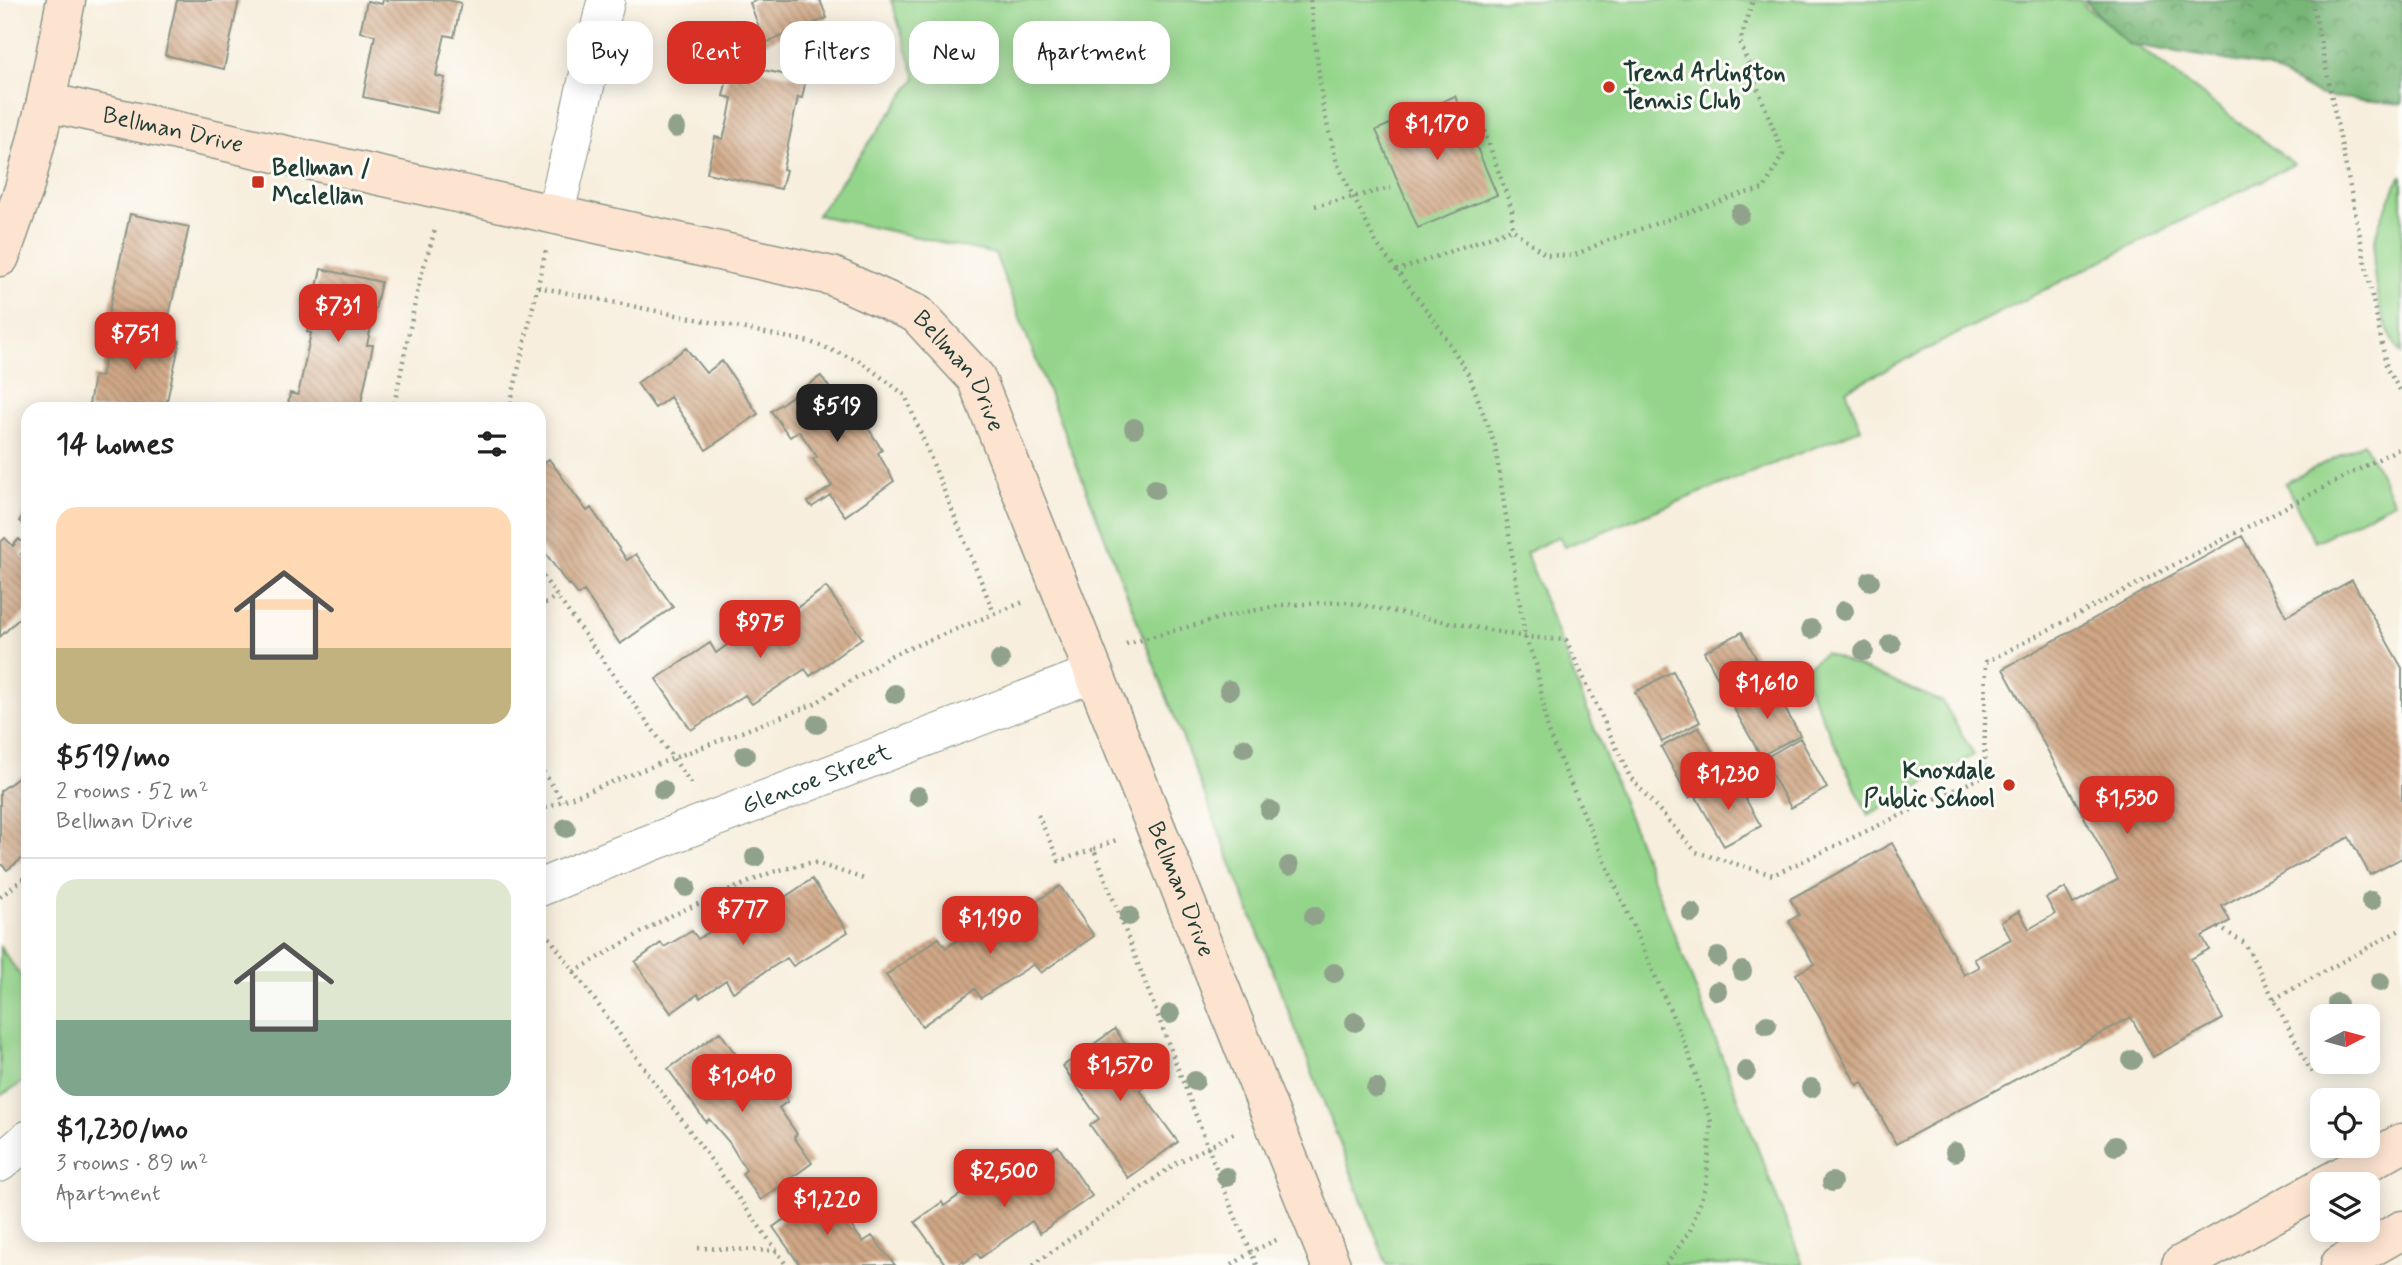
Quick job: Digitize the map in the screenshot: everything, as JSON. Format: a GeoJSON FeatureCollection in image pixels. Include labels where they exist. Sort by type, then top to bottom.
{"type":"FeatureCollection","features":[{"type":"Feature","properties":{"kind":"street"},"geometry":{"type":"LineString","coordinates":[[0,257],[24,189],[46,102],[66,0]]}},
{"type":"Feature","properties":{"kind":"street"},"geometry":{"type":"LineString","coordinates":[[555,215],[606,0]]}},
{"type":"Feature","properties":{"kind":"street","name":"Bellman Drive"},"geometry":{"type":"LineString","coordinates":[[46,102],[832,276],[917,314],[975,378],[1331,1265]]}},
{"type":"Feature","properties":{"kind":"street","name":"Glencoe Street"},"geometry":{"type":"LineString","coordinates":[[546,885],[1094,673]]}},
{"type":"Feature","properties":{"kind":"street"},"geometry":{"type":"LineString","coordinates":[[2349,1172],[2402,1143]]}},
{"type":"Feature","properties":{"kind":"street"},"geometry":{"type":"LineString","coordinates":[[0,1163],[21,1145]]}},
{"type":"Feature","properties":{"kind":"street"},"geometry":{"type":"LineString","coordinates":[[2181,1265],[2310,1194]]}},
{"type":"Feature","properties":{"kind":"street"},"geometry":{"type":"LineString","coordinates":[[2340,1265],[2402,1230]]}},
{"type":"Feature","properties":{"kind":"path"},"geometry":{"type":"LineString","coordinates":[[1310,0],[1323,108],[1337,163],[1376,243],[1437,324],[1470,377],[1495,446],[1525,637],[1535,664],[1548,732],[1688,1051],[1711,1122],[1706,1185],[1690,1231],[1666,1265]]}},
{"type":"Feature","properties":{"kind":"path"},"geometry":{"type":"LineString","coordinates":[[1512,229],[1546,255],[1573,256],[1741,194],[1764,189],[1783,154],[1740,42],[1753,0]]}},
{"type":"Feature","properties":{"kind":"path"},"geometry":{"type":"LineString","coordinates":[[2312,0],[2387,369],[2402,393]]}},
{"type":"Feature","properties":{"kind":"path"},"geometry":{"type":"LineString","coordinates":[[1482,124],[1512,210],[1512,229]]}},
{"type":"Feature","properties":{"kind":"path"},"geometry":{"type":"LineString","coordinates":[[1315,206],[1391,188]]}},
{"type":"Feature","properties":{"kind":"path"},"geometry":{"type":"LineString","coordinates":[[395,402],[420,279],[447,192]]}},
{"type":"Feature","properties":{"kind":"path"},"geometry":{"type":"LineString","coordinates":[[511,402],[555,215]]}},
{"type":"Feature","properties":{"kind":"path"},"geometry":{"type":"LineString","coordinates":[[1396,271],[1512,229]]}},
{"type":"Feature","properties":{"kind":"path"},"geometry":{"type":"LineString","coordinates":[[538,287],[810,342],[860,361],[905,395],[994,613]]}},
{"type":"Feature","properties":{"kind":"path"},"geometry":{"type":"LineString","coordinates":[[1126,644],[1223,617],[1282,605],[1345,602],[1525,637],[1566,640],[1630,777],[1696,852],[1773,875],[1984,776],[1986,662],[2402,447]]}},
{"type":"Feature","properties":{"kind":"path"},"geometry":{"type":"LineString","coordinates":[[546,581],[675,757],[715,819]]}},
{"type":"Feature","properties":{"kind":"path"},"geometry":{"type":"LineString","coordinates":[[546,807],[814,704],[892,655],[1060,589]]}},
{"type":"Feature","properties":{"kind":"path"},"geometry":{"type":"LineString","coordinates":[[546,603],[557,596]]}},
{"type":"Feature","properties":{"kind":"path"},"geometry":{"type":"LineString","coordinates":[[546,776],[563,801]]}},
{"type":"Feature","properties":{"kind":"path"},"geometry":{"type":"LineString","coordinates":[[1038,815],[1059,861],[1094,849],[1208,1147],[1257,1265]]}},
{"type":"Feature","properties":{"kind":"path"},"geometry":{"type":"LineString","coordinates":[[574,972],[668,917],[772,872],[813,862],[867,880]]}},
{"type":"Feature","properties":{"kind":"path"},"geometry":{"type":"LineString","coordinates":[[0,897],[21,880]]}},
{"type":"Feature","properties":{"kind":"path"},"geometry":{"type":"LineString","coordinates":[[2218,927],[2245,943],[2310,1068]]}},
{"type":"Feature","properties":{"kind":"path"},"geometry":{"type":"LineString","coordinates":[[2274,999],[2402,929]]}},
{"type":"Feature","properties":{"kind":"path"},"geometry":{"type":"LineString","coordinates":[[546,933],[786,1265]]}},
{"type":"Feature","properties":{"kind":"path"},"geometry":{"type":"LineString","coordinates":[[1032,1265],[1175,1164],[1271,1115]]}},
{"type":"Feature","properties":{"kind":"path"},"geometry":{"type":"LineString","coordinates":[[1232,1265],[1251,1252],[1313,1222]]}},
{"type":"Feature","properties":{"kind":"path"},"geometry":{"type":"LineString","coordinates":[[698,1248],[777,1251]]}},
{"type":"Feature","properties":{"kind":"green space"},"geometry":{"type":"Polygon","coordinates":[[[891,0],[2080,0],[2294,164],[1846,390],[1861,429],[1564,547],[1559,536],[1526,553],[1803,1265],[1387,1265],[995,254],[817,215],[912,84],[999,84],[999,21],[909,21],[909,56],[891,0]]]}},
{"type":"Feature","properties":{"kind":"green space"},"geometry":{"type":"Polygon","coordinates":[[[2084,0],[2402,0],[2402,104],[2321,96],[2267,67],[2128,44],[2084,0]]]}},
{"type":"Feature","properties":{"kind":"green space"},"geometry":{"type":"Polygon","coordinates":[[[2402,177],[2402,354],[2382,313],[2375,281],[2374,250],[2378,229],[2396,184],[2402,177]]]}},
{"type":"Feature","properties":{"kind":"green space"},"geometry":{"type":"Polygon","coordinates":[[[2364,443],[2394,502],[2315,542],[2285,483],[2364,443]]]}},
{"type":"Feature","properties":{"kind":"green space"},"geometry":{"type":"Polygon","coordinates":[[[1825,653],[1943,702],[1974,755],[1868,815],[1801,671],[1825,653]]]}},
{"type":"Feature","properties":{"kind":"green space"},"geometry":{"type":"Polygon","coordinates":[[[0,947],[21,976],[21,1083],[0,1096],[0,947]]]}},
{"type":"Feature","properties":{"kind":"building"},"geometry":{"type":"Polygon","coordinates":[[[177,0],[239,0],[224,69],[165,55],[177,0]]]}},
{"type":"Feature","properties":{"kind":"building"},"geometry":{"type":"Polygon","coordinates":[[[383,0],[448,0],[461,3],[454,37],[445,35],[438,65],[436,76],[445,78],[437,113],[363,97],[375,35],[360,32],[367,1],[382,4],[383,0]]]}},
{"type":"Feature","properties":{"kind":"building"},"geometry":{"type":"Polygon","coordinates":[[[758,0],[820,0],[827,18],[820,21],[780,21],[780,37],[766,43],[766,21],[757,21],[750,3],[758,0]]]}},
{"type":"Feature","properties":{"kind":"building"},"geometry":{"type":"Polygon","coordinates":[[[766,70],[780,73],[780,84],[805,84],[802,98],[798,97],[781,189],[707,173],[715,137],[723,139],[728,120],[732,98],[723,96],[726,84],[766,84],[766,70]]]}},
{"type":"Feature","properties":{"kind":"building"},"geometry":{"type":"Polygon","coordinates":[[[1455,96],[1497,195],[1418,228],[1376,130],[1455,96]]]}},
{"type":"Feature","properties":{"kind":"building"},"geometry":{"type":"Polygon","coordinates":[[[130,214],[189,227],[166,329],[108,316],[130,214]]]}},
{"type":"Feature","properties":{"kind":"building"},"geometry":{"type":"Polygon","coordinates":[[[321,269],[381,282],[367,345],[373,345],[361,402],[288,402],[290,393],[298,395],[311,333],[307,332],[321,269]]]}},
{"type":"Feature","properties":{"kind":"building"},"geometry":{"type":"Polygon","coordinates":[[[112,326],[180,341],[167,402],[89,402],[94,376],[101,377],[112,326]]]}},
{"type":"Feature","properties":{"kind":"building"},"geometry":{"type":"Polygon","coordinates":[[[686,348],[706,373],[722,361],[758,414],[706,450],[670,397],[655,408],[637,383],[686,348]]]}},
{"type":"Feature","properties":{"kind":"building"},"geometry":{"type":"Polygon","coordinates":[[[821,376],[840,402],[851,394],[869,420],[865,423],[882,450],[878,453],[894,481],[845,516],[830,495],[812,507],[808,502],[832,486],[813,459],[817,457],[799,431],[790,437],[771,411],[821,376]]]}},
{"type":"Feature","properties":{"kind":"building"},"geometry":{"type":"Polygon","coordinates":[[[549,459],[587,511],[591,508],[627,560],[636,554],[673,607],[620,644],[584,591],[578,595],[546,554],[546,461],[549,459]]]}},
{"type":"Feature","properties":{"kind":"building"},"geometry":{"type":"Polygon","coordinates":[[[2242,536],[2286,616],[2352,580],[2402,668],[2402,858],[2370,875],[2349,837],[2222,906],[2230,921],[2202,936],[2209,949],[2191,959],[2223,1019],[2153,1057],[2131,1017],[1896,1144],[1862,1082],[1857,1085],[1796,974],[1814,964],[1789,921],[1799,915],[1790,899],[1892,843],[1964,975],[1979,967],[1974,959],[2011,939],[2001,922],[2019,911],[2029,929],[2055,914],[2046,898],[2065,888],[2073,904],[2118,879],[2003,669],[2242,536]]]}},
{"type":"Feature","properties":{"kind":"building"},"geometry":{"type":"Polygon","coordinates":[[[5,538],[13,546],[19,539],[21,541],[21,617],[0,637],[0,543],[5,538]]]}},
{"type":"Feature","properties":{"kind":"building"},"geometry":{"type":"Polygon","coordinates":[[[826,587],[862,638],[810,676],[805,669],[752,704],[745,695],[691,730],[656,679],[710,643],[716,653],[769,619],[773,625],[826,587]]]}},
{"type":"Feature","properties":{"kind":"building"},"geometry":{"type":"Polygon","coordinates":[[[1742,632],[1769,682],[1731,703],[1704,652],[1742,632]]]}},
{"type":"Feature","properties":{"kind":"building"},"geometry":{"type":"Polygon","coordinates":[[[1673,671],[1700,722],[1662,742],[1635,692],[1673,671]]]}},
{"type":"Feature","properties":{"kind":"building"},"geometry":{"type":"Polygon","coordinates":[[[1772,686],[1800,735],[1761,756],[1733,707],[1772,686]]]}},
{"type":"Feature","properties":{"kind":"building"},"geometry":{"type":"Polygon","coordinates":[[[1699,727],[1726,777],[1689,798],[1661,747],[1699,727]]]}},
{"type":"Feature","properties":{"kind":"building"},"geometry":{"type":"Polygon","coordinates":[[[1800,738],[1827,788],[1791,808],[1763,759],[1800,738]]]}},
{"type":"Feature","properties":{"kind":"building"},"geometry":{"type":"Polygon","coordinates":[[[21,776],[21,859],[7,870],[0,863],[0,791],[21,776]]]}},
{"type":"Feature","properties":{"kind":"building"},"geometry":{"type":"Polygon","coordinates":[[[1733,777],[1761,826],[1724,846],[1696,797],[1733,777]]]}},
{"type":"Feature","properties":{"kind":"building"},"geometry":{"type":"Polygon","coordinates":[[[812,879],[848,932],[793,966],[787,958],[733,992],[726,980],[700,998],[698,994],[671,1013],[635,962],[661,943],[664,947],[692,931],[698,939],[752,906],[758,915],[812,879]]]}},
{"type":"Feature","properties":{"kind":"building"},"geometry":{"type":"Polygon","coordinates":[[[1060,886],[1094,936],[1041,973],[1034,964],[981,998],[975,989],[922,1026],[886,975],[939,938],[946,948],[999,912],[1007,924],[1019,916],[1017,914],[1060,886]]]}},
{"type":"Feature","properties":{"kind":"building"},"geometry":{"type":"Polygon","coordinates":[[[1115,1029],[1151,1082],[1140,1090],[1178,1142],[1128,1178],[1090,1125],[1099,1119],[1063,1066],[1115,1029]]]}},
{"type":"Feature","properties":{"kind":"building"},"geometry":{"type":"Polygon","coordinates":[[[720,1032],[757,1085],[760,1082],[771,1097],[781,1090],[788,1101],[779,1108],[812,1163],[761,1200],[742,1174],[746,1170],[729,1142],[709,1119],[706,1122],[668,1069],[720,1032]]]}},
{"type":"Feature","properties":{"kind":"building"},"geometry":{"type":"Polygon","coordinates":[[[1058,1146],[1092,1196],[1040,1233],[1032,1221],[980,1258],[977,1253],[964,1263],[946,1265],[915,1222],[942,1202],[944,1206],[996,1169],[1006,1183],[1058,1146]]]}},
{"type":"Feature","properties":{"kind":"building"},"geometry":{"type":"Polygon","coordinates":[[[825,1190],[863,1242],[872,1236],[895,1265],[800,1265],[773,1227],[825,1190]]]}},
{"type":"Feature","properties":{"kind":"place","name":"Trend Arlington Tennis Club"},"geometry":{"type":"Point","coordinates":[1609,87]}},
{"type":"Feature","properties":{"kind":"place","name":"Bellman / Mcclellan"},"geometry":{"type":"Point","coordinates":[258,182]}},
{"type":"Feature","properties":{"kind":"place","name":"Knoxdale Public School"},"geometry":{"type":"Point","coordinates":[2009,785]}}]}
